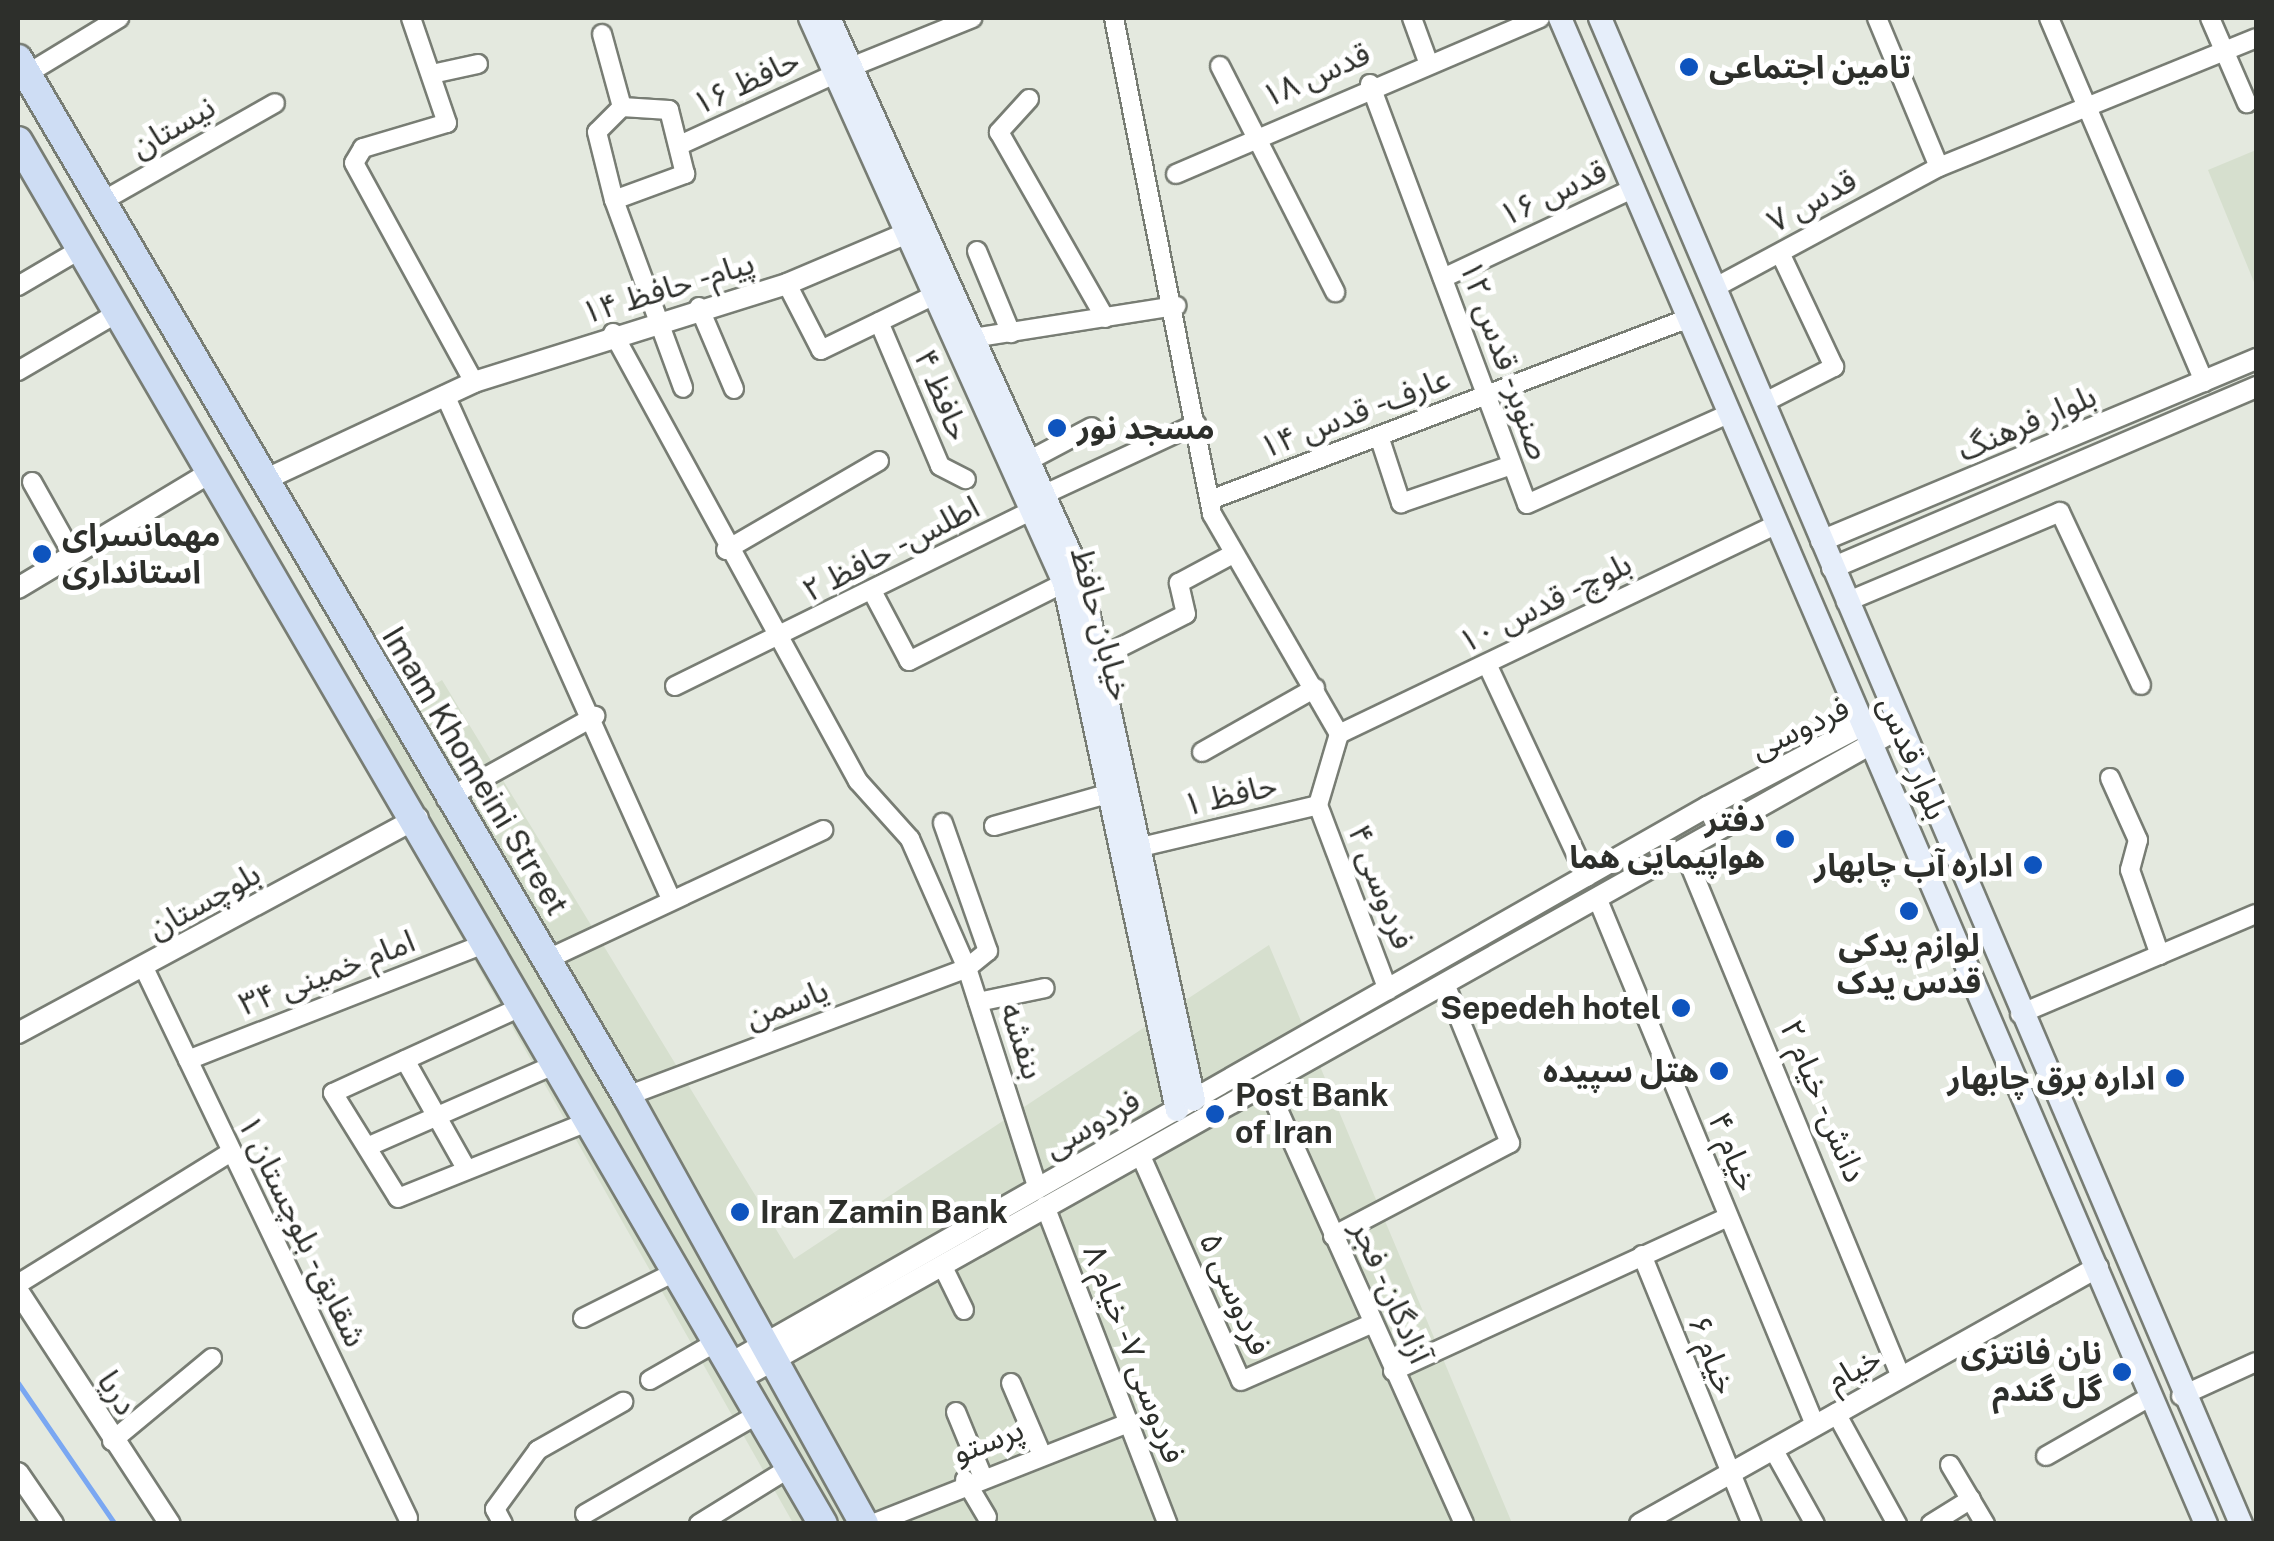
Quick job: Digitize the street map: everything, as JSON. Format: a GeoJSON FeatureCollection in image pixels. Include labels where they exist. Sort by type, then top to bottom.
{"type":"FeatureCollection","features":[{"type":"Feature","properties":{"kind":"main road","name":"خیابان حافظ"},"geometry":{"type":"LineString","coordinates":[[810,18],[843,70],[1028,461],[1037,503],[1064,584],[1186,1105]]}},
{"type":"Feature","properties":{"kind":"main road","name":"خیابان حافظ"},"geometry":{"type":"LineString","coordinates":[[828,18],[843,70],[935,295],[1037,503],[1080,575],[1141,847],[1186,1105]]}},
{"type":"Feature","properties":{"kind":"main road","name":"بلوار قدس"},"geometry":{"type":"LineString","coordinates":[[1560,18],[2206,1524]]}},
{"type":"Feature","properties":{"kind":"main road","name":"بلوار قدس"},"geometry":{"type":"LineString","coordinates":[[1600,18],[2181,1396],[2246,1519]]}},
{"type":"Feature","properties":{"kind":"main road","name":"Imam Khomeini Street"},"geometry":{"type":"LineString","coordinates":[[22,66],[446,799],[548,959],[864,1524]]}},
{"type":"Feature","properties":{"kind":"main road"},"geometry":{"type":"LineString","coordinates":[[18,141],[418,818],[823,1524]]}},
{"type":"Feature","properties":{"kind":"main road"},"geometry":{"type":"LineString","coordinates":[[151,366],[184,346]]}},
{"type":"Feature","properties":{"kind":"main road"},"geometry":{"type":"LineString","coordinates":[[1993,1027],[2020,1014]]}},
{"type":"Feature","properties":{"kind":"main road"},"geometry":{"type":"LineString","coordinates":[[672,1262],[704,1232]]}},
{"type":"Feature","properties":{"kind":"street"},"geometry":{"type":"LineString","coordinates":[[22,66],[119,18]]}},
{"type":"Feature","properties":{"kind":"street"},"geometry":{"type":"LineString","coordinates":[[411,18],[448,122],[363,148],[354,163],[474,382]]}},
{"type":"Feature","properties":{"kind":"street","name":"حافظ ۱۶"},"geometry":{"type":"LineString","coordinates":[[682,144],[843,70],[972,18]]}},
{"type":"Feature","properties":{"kind":"street"},"geometry":{"type":"LineString","coordinates":[[1114,18],[1176,306],[1210,500],[1233,554],[1315,688],[1338,734]]}},
{"type":"Feature","properties":{"kind":"street"},"geometry":{"type":"LineString","coordinates":[[1412,18],[1427,59]]}},
{"type":"Feature","properties":{"kind":"street","name":"قدس ۱۸"},"geometry":{"type":"LineString","coordinates":[[1176,174],[1252,135],[1427,59],[1540,18]]}},
{"type":"Feature","properties":{"kind":"street"},"geometry":{"type":"LineString","coordinates":[[1877,18],[1939,166]]}},
{"type":"Feature","properties":{"kind":"street"},"geometry":{"type":"LineString","coordinates":[[2049,18],[2204,382]]}},
{"type":"Feature","properties":{"kind":"street"},"geometry":{"type":"LineString","coordinates":[[2210,18],[2247,103]]}},
{"type":"Feature","properties":{"kind":"street"},"geometry":{"type":"LineString","coordinates":[[602,34],[622,107]]}},
{"type":"Feature","properties":{"kind":"street","name":"قدس ۷"},"geometry":{"type":"LineString","coordinates":[[1714,288],[1939,166],[2256,38]]}},
{"type":"Feature","properties":{"kind":"street"},"geometry":{"type":"LineString","coordinates":[[432,74],[478,64]]}},
{"type":"Feature","properties":{"kind":"street"},"geometry":{"type":"LineString","coordinates":[[1220,66],[1334,292]]}},
{"type":"Feature","properties":{"kind":"street","name":"صنوبر - قدس ۱۲"},"geometry":{"type":"LineString","coordinates":[[1370,84],[1527,504],[1730,413]]}},
{"type":"Feature","properties":{"kind":"street"},"geometry":{"type":"LineString","coordinates":[[1029,99],[999,132],[1104,318]]}},
{"type":"Feature","properties":{"kind":"street","name":"نیستان"},"geometry":{"type":"LineString","coordinates":[[101,202],[275,103]]}},
{"type":"Feature","properties":{"kind":"street"},"geometry":{"type":"LineString","coordinates":[[614,200],[685,174],[682,144],[669,110],[622,107],[597,132],[614,200],[683,388]]}},
{"type":"Feature","properties":{"kind":"street","name":"قدس ۱۶"},"geometry":{"type":"LineString","coordinates":[[1443,278],[1634,188]]}},
{"type":"Feature","properties":{"kind":"street","name":"پیام - حافظ ۱۴"},"geometry":{"type":"LineString","coordinates":[[262,482],[474,382],[655,318],[787,284],[907,233]]}},
{"type":"Feature","properties":{"kind":"street"},"geometry":{"type":"LineString","coordinates":[[18,286],[81,249]]}},
{"type":"Feature","properties":{"kind":"street"},"geometry":{"type":"LineString","coordinates":[[977,251],[1012,333]]}},
{"type":"Feature","properties":{"kind":"street"},"geometry":{"type":"LineString","coordinates":[[1763,403],[1834,366],[1780,253]]}},
{"type":"Feature","properties":{"kind":"street"},"geometry":{"type":"LineString","coordinates":[[787,284],[821,350],[935,295]]}},
{"type":"Feature","properties":{"kind":"street"},"geometry":{"type":"LineString","coordinates":[[973,338],[1176,306]]}},
{"type":"Feature","properties":{"kind":"street"},"geometry":{"type":"LineString","coordinates":[[698,307],[734,389]]}},
{"type":"Feature","properties":{"kind":"street"},"geometry":{"type":"LineString","coordinates":[[18,371],[119,312]]}},
{"type":"Feature","properties":{"kind":"street","name":"عارف - قدس ۱۴"},"geometry":{"type":"LineString","coordinates":[[1210,500],[1689,318]]}},
{"type":"Feature","properties":{"kind":"street","name":"حافظ ۴"},"geometry":{"type":"LineString","coordinates":[[879,322],[940,466],[966,479]]}},
{"type":"Feature","properties":{"kind":"street","name":"بنفشه"},"geometry":{"type":"LineString","coordinates":[[613,333],[726,550],[858,782],[910,839],[968,968],[1041,1197]]}},
{"type":"Feature","properties":{"kind":"street","name":"بلوار فرهنگ"},"geometry":{"type":"LineString","coordinates":[[1821,541],[2256,359]]}},
{"type":"Feature","properties":{"kind":"street"},"geometry":{"type":"LineString","coordinates":[[1832,568],[2256,388]]}},
{"type":"Feature","properties":{"kind":"street"},"geometry":{"type":"LineString","coordinates":[[445,394],[594,716],[672,898]]}},
{"type":"Feature","properties":{"kind":"street","name":"اطلس - حافظ ۲"},"geometry":{"type":"LineString","coordinates":[[675,686],[778,641],[1037,503],[1196,424]]}},
{"type":"Feature","properties":{"kind":"street"},"geometry":{"type":"LineString","coordinates":[[1028,461],[1092,427]]}},
{"type":"Feature","properties":{"kind":"street"},"geometry":{"type":"LineString","coordinates":[[1378,436],[1401,503],[1512,465]]}},
{"type":"Feature","properties":{"kind":"street"},"geometry":{"type":"LineString","coordinates":[[726,550],[879,461]]}},
{"type":"Feature","properties":{"kind":"street"},"geometry":{"type":"LineString","coordinates":[[18,588],[213,472]]}},
{"type":"Feature","properties":{"kind":"street"},"geometry":{"type":"LineString","coordinates":[[32,482],[73,555]]}},
{"type":"Feature","properties":{"kind":"street"},"geometry":{"type":"LineString","coordinates":[[1846,602],[2060,512],[2141,685]]}},
{"type":"Feature","properties":{"kind":"street","name":"بلوچ - قدس ۱۰"},"geometry":{"type":"LineString","coordinates":[[1338,734],[1778,524]]}},
{"type":"Feature","properties":{"kind":"street"},"geometry":{"type":"LineString","coordinates":[[1099,658],[1186,614],[1180,583],[1233,554]]}},
{"type":"Feature","properties":{"kind":"street"},"geometry":{"type":"LineString","coordinates":[[872,591],[909,661],[1064,584]]}},
{"type":"Feature","properties":{"kind":"street"},"geometry":{"type":"LineString","coordinates":[[1487,664],[1587,877]]}},
{"type":"Feature","properties":{"kind":"street"},"geometry":{"type":"LineString","coordinates":[[1202,752],[1315,688]]}},
{"type":"Feature","properties":{"kind":"street"},"geometry":{"type":"LineString","coordinates":[[446,799],[594,716]]}},
{"type":"Feature","properties":{"kind":"street","name":"فردوسی"},"geometry":{"type":"LineString","coordinates":[[770,1352],[942,1265],[1186,1105],[1587,877],[1863,725],[1898,729]]}},
{"type":"Feature","properties":{"kind":"street","name":"فردوسی"},"geometry":{"type":"LineString","coordinates":[[770,1352],[1041,1197],[1140,1154],[1684,851],[1874,750],[1898,729]]}},
{"type":"Feature","properties":{"kind":"street","name":"حافظ ۱"},"geometry":{"type":"LineString","coordinates":[[1141,847],[1318,805],[1338,734]]}},
{"type":"Feature","properties":{"kind":"street"},"geometry":{"type":"LineString","coordinates":[[2110,778],[2138,840],[2130,870],[2160,955]]}},
{"type":"Feature","properties":{"kind":"street"},"geometry":{"type":"LineString","coordinates":[[994,826],[1110,793]]}},
{"type":"Feature","properties":{"kind":"street","name":"فردوسی ۴"},"geometry":{"type":"LineString","coordinates":[[1318,805],[1388,990]]}},
{"type":"Feature","properties":{"kind":"street","name":"بلوچستان"},"geometry":{"type":"LineString","coordinates":[[18,1032],[144,968],[418,818]]}},
{"type":"Feature","properties":{"kind":"street"},"geometry":{"type":"LineString","coordinates":[[943,823],[988,951],[968,968]]}},
{"type":"Feature","properties":{"kind":"street"},"geometry":{"type":"LineString","coordinates":[[548,959],[823,830]]}},
{"type":"Feature","properties":{"kind":"street","name":"دانش - خیام ۲"},"geometry":{"type":"LineString","coordinates":[[1684,851],[1901,1377]]}},
{"type":"Feature","properties":{"kind":"street","name":"خیام ۴"},"geometry":{"type":"LineString","coordinates":[[1598,900],[1815,1425]]}},
{"type":"Feature","properties":{"kind":"street"},"geometry":{"type":"LineString","coordinates":[[2020,1014],[2256,914]]}},
{"type":"Feature","properties":{"kind":"street","name":"امام خمینی ۳۴"},"geometry":{"type":"LineString","coordinates":[[188,1060],[489,942]]}},
{"type":"Feature","properties":{"kind":"street","name":"شقایق - بلوچستان ۱"},"geometry":{"type":"LineString","coordinates":[[144,968],[229,1153],[408,1518]]}},
{"type":"Feature","properties":{"kind":"street","name":"یاسمن"},"geometry":{"type":"LineString","coordinates":[[627,1096],[968,968]]}},
{"type":"Feature","properties":{"kind":"street"},"geometry":{"type":"LineString","coordinates":[[1333,1236],[1510,1143],[1445,984]]}},
{"type":"Feature","properties":{"kind":"street"},"geometry":{"type":"LineString","coordinates":[[978,1002],[1044,988]]}},
{"type":"Feature","properties":{"kind":"street"},"geometry":{"type":"LineString","coordinates":[[525,1004],[333,1094],[398,1198],[592,1120]]}},
{"type":"Feature","properties":{"kind":"street"},"geometry":{"type":"LineString","coordinates":[[405,1060],[467,1170]]}},
{"type":"Feature","properties":{"kind":"street"},"geometry":{"type":"LineString","coordinates":[[366,1147],[558,1064]]}},
{"type":"Feature","properties":{"kind":"street","name":"آزادگان - فجر"},"geometry":{"type":"LineString","coordinates":[[1266,1083],[1464,1524]]}},
{"type":"Feature","properties":{"kind":"street"},"geometry":{"type":"LineString","coordinates":[[18,1288],[229,1153]]}},
{"type":"Feature","properties":{"kind":"street","name":"فردوسی ۵"},"geometry":{"type":"LineString","coordinates":[[1140,1154],[1241,1381],[1372,1323]]}},
{"type":"Feature","properties":{"kind":"street","name":"فردوسی ۷ - خیام ۸"},"geometry":{"type":"LineString","coordinates":[[1041,1197],[1168,1524]]}},
{"type":"Feature","properties":{"kind":"street"},"geometry":{"type":"LineString","coordinates":[[1393,1372],[1728,1218]]}},
{"type":"Feature","properties":{"kind":"street","name":"خیام ۶"},"geometry":{"type":"LineString","coordinates":[[1642,1256],[1726,1475],[1752,1524]]}},
{"type":"Feature","properties":{"kind":"street"},"geometry":{"type":"LineString","coordinates":[[583,1318],[672,1262]]}},
{"type":"Feature","properties":{"kind":"street"},"geometry":{"type":"LineString","coordinates":[[942,1265],[964,1310]]}},
{"type":"Feature","properties":{"kind":"street","name":"خیام"},"geometry":{"type":"LineString","coordinates":[[1640,1524],[2098,1266]]}},
{"type":"Feature","properties":{"kind":"street","name":"دریا"},"geometry":{"type":"LineString","coordinates":[[18,1288],[112,1440],[170,1524]]}},
{"type":"Feature","properties":{"kind":"street"},"geometry":{"type":"LineString","coordinates":[[650,1380],[770,1352]]}},
{"type":"Feature","properties":{"kind":"street"},"geometry":{"type":"LineString","coordinates":[[112,1440],[212,1358]]}},
{"type":"Feature","properties":{"kind":"street"},"geometry":{"type":"LineString","coordinates":[[2181,1396],[2256,1362]]}},
{"type":"Feature","properties":{"kind":"street"},"geometry":{"type":"LineString","coordinates":[[1011,1383],[1040,1453]]}},
{"type":"Feature","properties":{"kind":"street"},"geometry":{"type":"LineString","coordinates":[[2046,1456],[2152,1396]]}},
{"type":"Feature","properties":{"kind":"street"},"geometry":{"type":"LineString","coordinates":[[502,1524],[495,1509],[538,1450],[623,1402]]}},
{"type":"Feature","properties":{"kind":"street"},"geometry":{"type":"LineString","coordinates":[[956,1412],[987,1518]]}},
{"type":"Feature","properties":{"kind":"street"},"geometry":{"type":"LineString","coordinates":[[1836,1412],[1898,1524]]}},
{"type":"Feature","properties":{"kind":"street"},"geometry":{"type":"LineString","coordinates":[[585,1514],[760,1414]]}},
{"type":"Feature","properties":{"kind":"street","name":"پرستو"},"geometry":{"type":"LineString","coordinates":[[872,1524],[974,1478],[1128,1423]]}},
{"type":"Feature","properties":{"kind":"street"},"geometry":{"type":"LineString","coordinates":[[1773,1449],[1815,1524]]}},
{"type":"Feature","properties":{"kind":"street"},"geometry":{"type":"LineString","coordinates":[[1950,1464],[1985,1524]]}},
{"type":"Feature","properties":{"kind":"street"},"geometry":{"type":"LineString","coordinates":[[699,1524],[791,1467]]}},
{"type":"Feature","properties":{"kind":"street"},"geometry":{"type":"LineString","coordinates":[[18,1472],[52,1524]]}},
{"type":"Feature","properties":{"kind":"street"},"geometry":{"type":"LineString","coordinates":[[1931,1524],[1971,1499]]}},
{"type":"Feature","properties":{"kind":"shaded area"},"geometry":{"type":"Polygon","coordinates":[[[2256,150],[2256,287],[2208,170],[2256,150]]]}},
{"type":"Feature","properties":{"kind":"shaded area"},"geometry":{"type":"Polygon","coordinates":[[[442,680],[794,1259],[1269,945],[1512,1523],[793,1523],[348,737],[442,680]]]}},
{"type":"Feature","properties":{"kind":"waterway"},"geometry":{"type":"LineString","coordinates":[[18,1383],[115,1524]]}},
{"type":"Feature","properties":{"kind":"place","name":"تامین اجتماعی"},"geometry":{"type":"Point","coordinates":[1689,67]}},
{"type":"Feature","properties":{"kind":"place","name":"مسجد نور"},"geometry":{"type":"Point","coordinates":[1057,428]}},
{"type":"Feature","properties":{"kind":"place","name":"مهمانسرای استانداری"},"geometry":{"type":"Point","coordinates":[42,554]}},
{"type":"Feature","properties":{"kind":"place","name":"دفتر هواپیمایی هما"},"geometry":{"type":"Point","coordinates":[1785,839]}},
{"type":"Feature","properties":{"kind":"place","name":"اداره آب چابهار"},"geometry":{"type":"Point","coordinates":[2033,865]}},
{"type":"Feature","properties":{"kind":"place","name":"لوازم یدکی قدس یدک"},"geometry":{"type":"Point","coordinates":[1909,911]}},
{"type":"Feature","properties":{"kind":"place","name":"Sepedeh hotel"},"geometry":{"type":"Point","coordinates":[1681,1008]}},
{"type":"Feature","properties":{"kind":"place","name":"هتل سپیده"},"geometry":{"type":"Point","coordinates":[1719,1071]}},
{"type":"Feature","properties":{"kind":"place","name":"اداره برق چابهار"},"geometry":{"type":"Point","coordinates":[2175,1078]}},
{"type":"Feature","properties":{"kind":"place","name":"Post Bank of Iran"},"geometry":{"type":"Point","coordinates":[1215,1114]}},
{"type":"Feature","properties":{"kind":"place","name":"Iran Zamin Bank"},"geometry":{"type":"Point","coordinates":[740,1212]}},
{"type":"Feature","properties":{"kind":"place","name":"نان فانتزی گل گندم"},"geometry":{"type":"Point","coordinates":[2122,1372]}}]}
